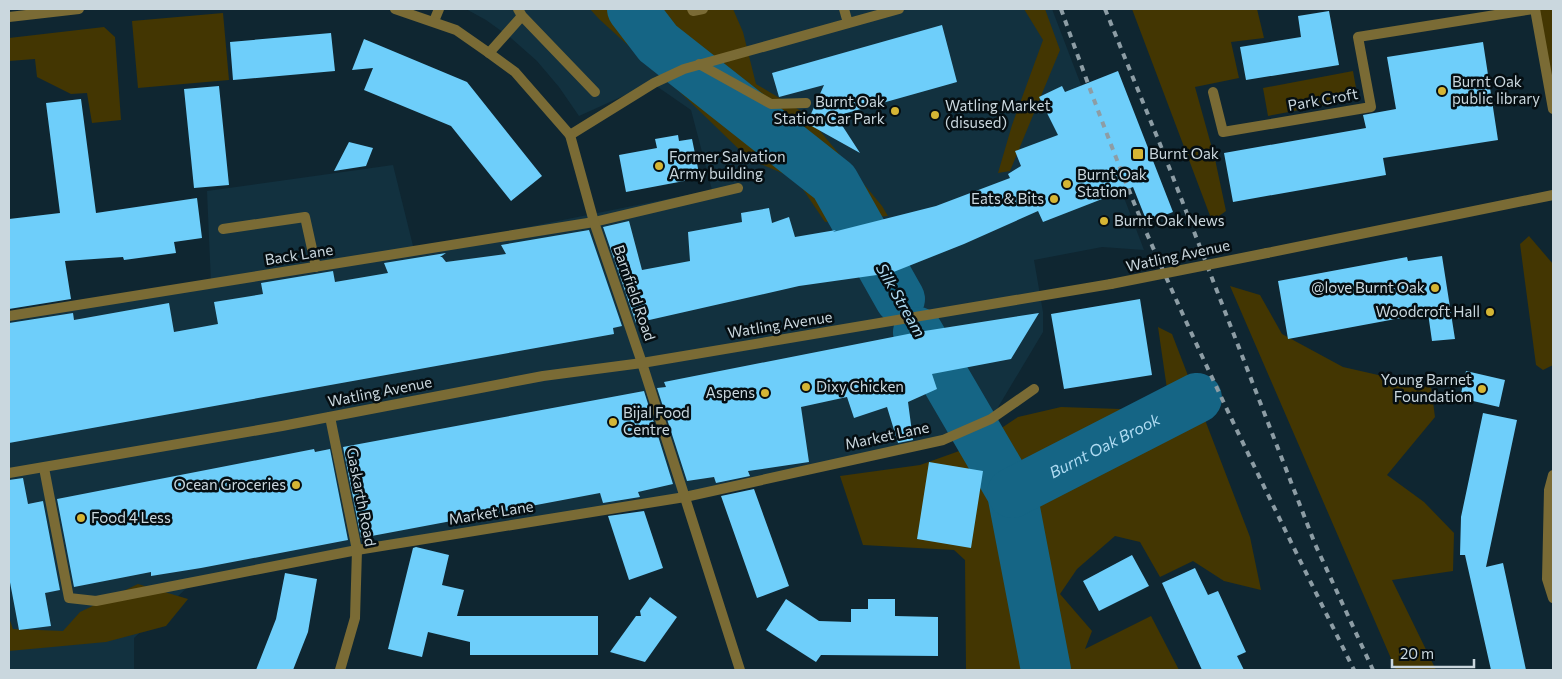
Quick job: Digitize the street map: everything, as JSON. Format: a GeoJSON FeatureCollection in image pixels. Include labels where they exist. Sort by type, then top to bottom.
{"type":"FeatureCollection","features":[{"type":"Feature","properties":{"kind":"street"},"geometry":{"type":"LineString","coordinates":[[9,17],[79,9]]}},
{"type":"Feature","properties":{"kind":"street","name":"Barnfield Road"},"geometry":{"type":"LineString","coordinates":[[395,9],[456,30],[489,52],[515,72],[570,135],[594,222],[642,363],[740,670]]}},
{"type":"Feature","properties":{"kind":"street"},"geometry":{"type":"LineString","coordinates":[[434,22],[438,9]]}},
{"type":"Feature","properties":{"kind":"street"},"geometry":{"type":"LineString","coordinates":[[692,9],[693,12],[703,9]]}},
{"type":"Feature","properties":{"kind":"street"},"geometry":{"type":"LineString","coordinates":[[844,9],[848,23]]}},
{"type":"Feature","properties":{"kind":"street"},"geometry":{"type":"LineString","coordinates":[[570,135],[654,83],[684,69],[899,9]]}},
{"type":"Feature","properties":{"kind":"street"},"geometry":{"type":"LineString","coordinates":[[1534,9],[1553,109]]}},
{"type":"Feature","properties":{"kind":"street","name":"Park Croft"},"geometry":{"type":"LineString","coordinates":[[1213,92],[1223,132],[1371,107],[1358,37],[1534,9]]}},
{"type":"Feature","properties":{"kind":"street"},"geometry":{"type":"LineString","coordinates":[[489,52],[520,12],[595,92]]}},
{"type":"Feature","properties":{"kind":"street"},"geometry":{"type":"LineString","coordinates":[[699,64],[771,104],[806,103]]}},
{"type":"Feature","properties":{"kind":"street","name":"Back Lane"},"geometry":{"type":"LineString","coordinates":[[9,316],[594,222],[738,188]]}},
{"type":"Feature","properties":{"kind":"street","name":"Watling Avenue"},"geometry":{"type":"LineString","coordinates":[[9,473],[330,417],[543,376],[642,363],[1111,284],[1553,195]]}},
{"type":"Feature","properties":{"kind":"street"},"geometry":{"type":"LineString","coordinates":[[223,229],[305,217],[316,267]]}},
{"type":"Feature","properties":{"kind":"street","name":"Market Lane"},"geometry":{"type":"LineString","coordinates":[[44,468],[69,598],[96,601],[357,550],[685,497],[943,440],[991,418],[1034,390]]}},
{"type":"Feature","properties":{"kind":"street","name":"Gaskarth Road"},"geometry":{"type":"LineString","coordinates":[[330,417],[357,550],[355,618],[340,670]]}},
{"type":"Feature","properties":{"kind":"street"},"geometry":{"type":"LineString","coordinates":[[1553,475],[1550,490],[1546,579],[1553,598]]}},
{"type":"Feature","properties":{"kind":"shaded area"},"geometry":{"type":"Polygon","coordinates":[[[466,9],[1052,9],[1144,250],[1102,247],[1034,260],[1043,312],[1043,332],[991,419],[943,440],[826,468],[195,580],[134,638],[134,670],[9,670],[9,313],[211,283],[207,191],[393,165],[414,250],[712,190],[691,110],[652,83],[579,116],[559,87],[537,61],[511,38],[486,20],[466,9]]]}},
{"type":"Feature","properties":{"kind":"shaded area"},"geometry":{"type":"Polygon","coordinates":[[[590,9],[733,9],[743,32],[756,84],[806,114],[882,206],[888,216],[825,222],[796,179],[749,159],[590,9]]]}},
{"type":"Feature","properties":{"kind":"shaded area"},"geometry":{"type":"Polygon","coordinates":[[[1024,9],[1045,9],[1060,50],[1010,171],[998,173],[1012,125],[1043,40],[1024,9]]]}},
{"type":"Feature","properties":{"kind":"shaded area"},"geometry":{"type":"Polygon","coordinates":[[[1132,9],[1257,9],[1264,38],[1231,42],[1239,78],[1195,87],[1215,159],[1226,211],[1212,221],[1132,9]]]}},
{"type":"Feature","properties":{"kind":"shaded area"},"geometry":{"type":"Polygon","coordinates":[[[1532,9],[1553,9],[1553,113],[1532,9]]]}},
{"type":"Feature","properties":{"kind":"shaded area"},"geometry":{"type":"Polygon","coordinates":[[[223,13],[229,80],[138,88],[132,21],[223,13]]]}},
{"type":"Feature","properties":{"kind":"shaded area"},"geometry":{"type":"Polygon","coordinates":[[[104,27],[115,37],[121,120],[92,123],[87,93],[71,94],[37,77],[35,59],[9,61],[9,38],[104,27]]]}},
{"type":"Feature","properties":{"kind":"shaded area"},"geometry":{"type":"Polygon","coordinates":[[[1353,71],[1358,99],[1268,116],[1263,88],[1353,71]]]}},
{"type":"Feature","properties":{"kind":"shaded area"},"geometry":{"type":"Polygon","coordinates":[[[1529,236],[1553,264],[1553,365],[1543,370],[1536,365],[1520,244],[1529,236]]]}},
{"type":"Feature","properties":{"kind":"shaded area"},"geometry":{"type":"Polygon","coordinates":[[[1230,286],[1260,295],[1282,334],[1343,367],[1431,387],[1435,417],[1387,475],[1424,502],[1454,533],[1453,571],[1392,580],[1436,670],[1396,670],[1230,286]]]}},
{"type":"Feature","properties":{"kind":"shaded area"},"geometry":{"type":"Polygon","coordinates":[[[1158,327],[1172,334],[1250,537],[1261,590],[1224,581],[1193,561],[1160,577],[1140,542],[1115,536],[1077,569],[1060,594],[1092,631],[1085,649],[1151,616],[1179,670],[966,670],[965,560],[954,550],[863,545],[840,476],[920,465],[976,445],[1018,417],[1061,407],[1149,410],[1167,389],[1158,327]]]}},
{"type":"Feature","properties":{"kind":"shaded area"},"geometry":{"type":"Polygon","coordinates":[[[138,584],[188,599],[166,626],[106,642],[9,651],[9,618],[13,629],[63,631],[80,612],[138,584]]]}},
{"type":"Feature","properties":{"kind":"building"},"geometry":{"type":"Polygon","coordinates":[[[1329,11],[1339,65],[1246,80],[1240,47],[1301,37],[1298,16],[1329,11]]]}},
{"type":"Feature","properties":{"kind":"building"},"geometry":{"type":"Polygon","coordinates":[[[942,25],[957,82],[836,116],[860,153],[808,124],[806,125],[824,85],[779,97],[772,73],[942,25]]]}},
{"type":"Feature","properties":{"kind":"building"},"geometry":{"type":"Polygon","coordinates":[[[331,33],[335,71],[233,80],[230,42],[331,33]]]}},
{"type":"Feature","properties":{"kind":"building"},"geometry":{"type":"Polygon","coordinates":[[[364,39],[467,82],[542,176],[511,201],[451,126],[364,90],[373,68],[352,70],[364,39]]]}},
{"type":"Feature","properties":{"kind":"building"},"geometry":{"type":"Polygon","coordinates":[[[1483,42],[1498,140],[1383,158],[1386,175],[1233,202],[1224,153],[1366,128],[1363,115],[1396,109],[1387,57],[1483,42]]]}},
{"type":"Feature","properties":{"kind":"building"},"geometry":{"type":"Polygon","coordinates":[[[1118,71],[1173,212],[1147,222],[1133,187],[1043,222],[1038,211],[964,244],[891,273],[799,286],[636,323],[603,227],[629,221],[642,270],[690,261],[688,232],[742,222],[741,213],[769,208],[772,223],[789,217],[795,237],[836,230],[833,232],[936,206],[1010,178],[1008,174],[1021,166],[1015,151],[1058,135],[1039,97],[1062,86],[1065,92],[1118,71]]]}},
{"type":"Feature","properties":{"kind":"building"},"geometry":{"type":"Polygon","coordinates":[[[219,86],[229,185],[194,188],[184,89],[219,86]]]}},
{"type":"Feature","properties":{"kind":"building"},"geometry":{"type":"Polygon","coordinates":[[[81,99],[96,213],[197,198],[202,238],[174,242],[176,253],[124,260],[123,257],[65,261],[71,299],[9,309],[9,219],[60,213],[46,103],[81,99]]]}},
{"type":"Feature","properties":{"kind":"building","name":"Former Salvation Army building"},"geometry":{"type":"Polygon","coordinates":[[[678,135],[679,141],[692,139],[700,178],[626,192],[619,155],[657,148],[655,139],[678,135]]]}},
{"type":"Feature","properties":{"kind":"building"},"geometry":{"type":"Polygon","coordinates":[[[349,142],[373,148],[366,166],[334,171],[349,142]]]}},
{"type":"Feature","properties":{"kind":"building"},"geometry":{"type":"Polygon","coordinates":[[[589,230],[622,326],[613,328],[614,334],[9,443],[9,323],[73,313],[74,320],[169,303],[174,332],[218,324],[214,302],[263,294],[261,283],[333,271],[335,282],[388,273],[384,263],[446,253],[440,257],[446,262],[506,254],[501,245],[589,230]]]}},
{"type":"Feature","properties":{"kind":"building"},"geometry":{"type":"Polygon","coordinates":[[[1442,256],[1455,339],[1432,341],[1428,313],[1288,339],[1278,281],[1407,257],[1408,261],[1442,256]]]}},
{"type":"Feature","properties":{"kind":"building"},"geometry":{"type":"Polygon","coordinates":[[[1140,299],[1152,375],[1064,389],[1051,314],[1140,299]]]}},
{"type":"Feature","properties":{"kind":"building"},"geometry":{"type":"Polygon","coordinates":[[[1039,313],[1011,359],[932,374],[937,389],[908,402],[913,440],[898,443],[887,407],[854,418],[847,397],[801,407],[809,462],[748,471],[750,476],[716,483],[714,477],[687,481],[657,388],[666,387],[664,382],[918,332],[1039,313]]]}},
{"type":"Feature","properties":{"kind":"building","name":"Young Barnet Foundation"},"geometry":{"type":"Polygon","coordinates":[[[1466,371],[1505,380],[1499,407],[1460,398],[1466,371]]]}},
{"type":"Feature","properties":{"kind":"building"},"geometry":{"type":"Polygon","coordinates":[[[644,391],[673,484],[638,492],[640,497],[603,503],[600,493],[361,538],[343,447],[644,391]]]}},
{"type":"Feature","properties":{"kind":"building"},"geometry":{"type":"Polygon","coordinates":[[[1483,413],[1517,420],[1486,567],[1503,563],[1526,670],[1491,670],[1465,555],[1460,555],[1461,517],[1483,413]]]}},
{"type":"Feature","properties":{"kind":"building"},"geometry":{"type":"Polygon","coordinates":[[[314,449],[315,452],[330,449],[348,540],[201,568],[151,576],[151,572],[74,587],[57,499],[314,449]]]}},
{"type":"Feature","properties":{"kind":"building"},"geometry":{"type":"Polygon","coordinates":[[[929,462],[983,471],[971,548],[917,539],[929,462]]]}},
{"type":"Feature","properties":{"kind":"building"},"geometry":{"type":"Polygon","coordinates":[[[23,478],[28,504],[43,501],[60,590],[45,593],[51,626],[19,630],[9,577],[9,480],[23,478]]]}},
{"type":"Feature","properties":{"kind":"building"},"geometry":{"type":"Polygon","coordinates":[[[754,489],[789,586],[757,598],[721,496],[754,489]]]}},
{"type":"Feature","properties":{"kind":"building"},"geometry":{"type":"Polygon","coordinates":[[[644,511],[663,568],[629,580],[608,516],[644,511]]]}},
{"type":"Feature","properties":{"kind":"building"},"geometry":{"type":"Polygon","coordinates":[[[416,547],[449,555],[442,585],[464,590],[457,616],[598,616],[598,655],[470,655],[470,642],[428,632],[422,657],[388,649],[413,548],[416,547]]]}},
{"type":"Feature","properties":{"kind":"building"},"geometry":{"type":"Polygon","coordinates":[[[1132,555],[1149,586],[1099,611],[1083,581],[1132,555]]]}},
{"type":"Feature","properties":{"kind":"building"},"geometry":{"type":"Polygon","coordinates":[[[1195,568],[1208,595],[1218,591],[1246,652],[1237,656],[1244,670],[1202,670],[1162,583],[1195,568]]]}},
{"type":"Feature","properties":{"kind":"building"},"geometry":{"type":"Polygon","coordinates":[[[285,573],[317,579],[308,632],[293,670],[256,670],[276,619],[285,573]]]}},
{"type":"Feature","properties":{"kind":"building"},"geometry":{"type":"Polygon","coordinates":[[[650,597],[677,617],[645,662],[610,652],[636,616],[641,616],[640,611],[650,597]]]}},
{"type":"Feature","properties":{"kind":"building"},"geometry":{"type":"Polygon","coordinates":[[[786,599],[819,621],[851,622],[851,609],[868,609],[868,599],[895,599],[895,616],[938,617],[938,656],[821,655],[816,662],[766,630],[786,599]]]}},
{"type":"Feature","properties":{"kind":"waterway","name":"Silk Stream"},"geometry":{"type":"LineString","coordinates":[[632,9],[658,43],[834,182],[900,299]]}},
{"type":"Feature","properties":{"kind":"waterway","name":"Silk Stream"},"geometry":{"type":"LineString","coordinates":[[900,299],[918,332]]}},
{"type":"Feature","properties":{"kind":"waterway","name":"Silk Stream"},"geometry":{"type":"LineString","coordinates":[[918,332],[1012,493],[1046,670]]}},
{"type":"Feature","properties":{"kind":"waterway","name":"Burnt Oak Brook"},"geometry":{"type":"LineString","coordinates":[[1012,493],[1197,398]]}},
{"type":"Feature","properties":{"kind":"railway"},"geometry":{"type":"LineString","coordinates":[[1061,9],[1144,227],[1246,450],[1354,670]]}},
{"type":"Feature","properties":{"kind":"railway"},"geometry":{"type":"LineString","coordinates":[[1105,9],[1162,149],[1315,544],[1373,670]]}},
{"type":"Feature","properties":{"kind":"place","name":"Burnt Oak public library"},"geometry":{"type":"Point","coordinates":[1442,91]}},
{"type":"Feature","properties":{"kind":"place","name":"Burnt Oak Station Car Park"},"geometry":{"type":"Point","coordinates":[895,111]}},
{"type":"Feature","properties":{"kind":"place","name":"Watling Market (disused)"},"geometry":{"type":"Point","coordinates":[935,115]}},
{"type":"Feature","properties":{"kind":"place","name":"Burnt Oak"},"geometry":{"type":"Point","coordinates":[1138,154]}},
{"type":"Feature","properties":{"kind":"place","name":"Former Salvation Army building"},"geometry":{"type":"Point","coordinates":[659,166]}},
{"type":"Feature","properties":{"kind":"place","name":"Burnt Oak Station"},"geometry":{"type":"Point","coordinates":[1067,184]}},
{"type":"Feature","properties":{"kind":"place","name":"Eats & Bits"},"geometry":{"type":"Point","coordinates":[1054,199]}},
{"type":"Feature","properties":{"kind":"place","name":"Burnt Oak News"},"geometry":{"type":"Point","coordinates":[1104,221]}},
{"type":"Feature","properties":{"kind":"place","name":"@love Burnt Oak"},"geometry":{"type":"Point","coordinates":[1435,288]}},
{"type":"Feature","properties":{"kind":"place","name":"Woodcroft Hall"},"geometry":{"type":"Point","coordinates":[1490,312]}},
{"type":"Feature","properties":{"kind":"place","name":"Dixy Chicken"},"geometry":{"type":"Point","coordinates":[806,387]}},
{"type":"Feature","properties":{"kind":"place","name":"Young Barnet Foundation"},"geometry":{"type":"Point","coordinates":[1482,389]}},
{"type":"Feature","properties":{"kind":"place","name":"Aspens"},"geometry":{"type":"Point","coordinates":[765,393]}},
{"type":"Feature","properties":{"kind":"place","name":"Bijal Food Centre"},"geometry":{"type":"Point","coordinates":[613,422]}},
{"type":"Feature","properties":{"kind":"place","name":"Ocean Groceries"},"geometry":{"type":"Point","coordinates":[296,485]}},
{"type":"Feature","properties":{"kind":"place","name":"Food 4 Less"},"geometry":{"type":"Point","coordinates":[81,518]}}]}
